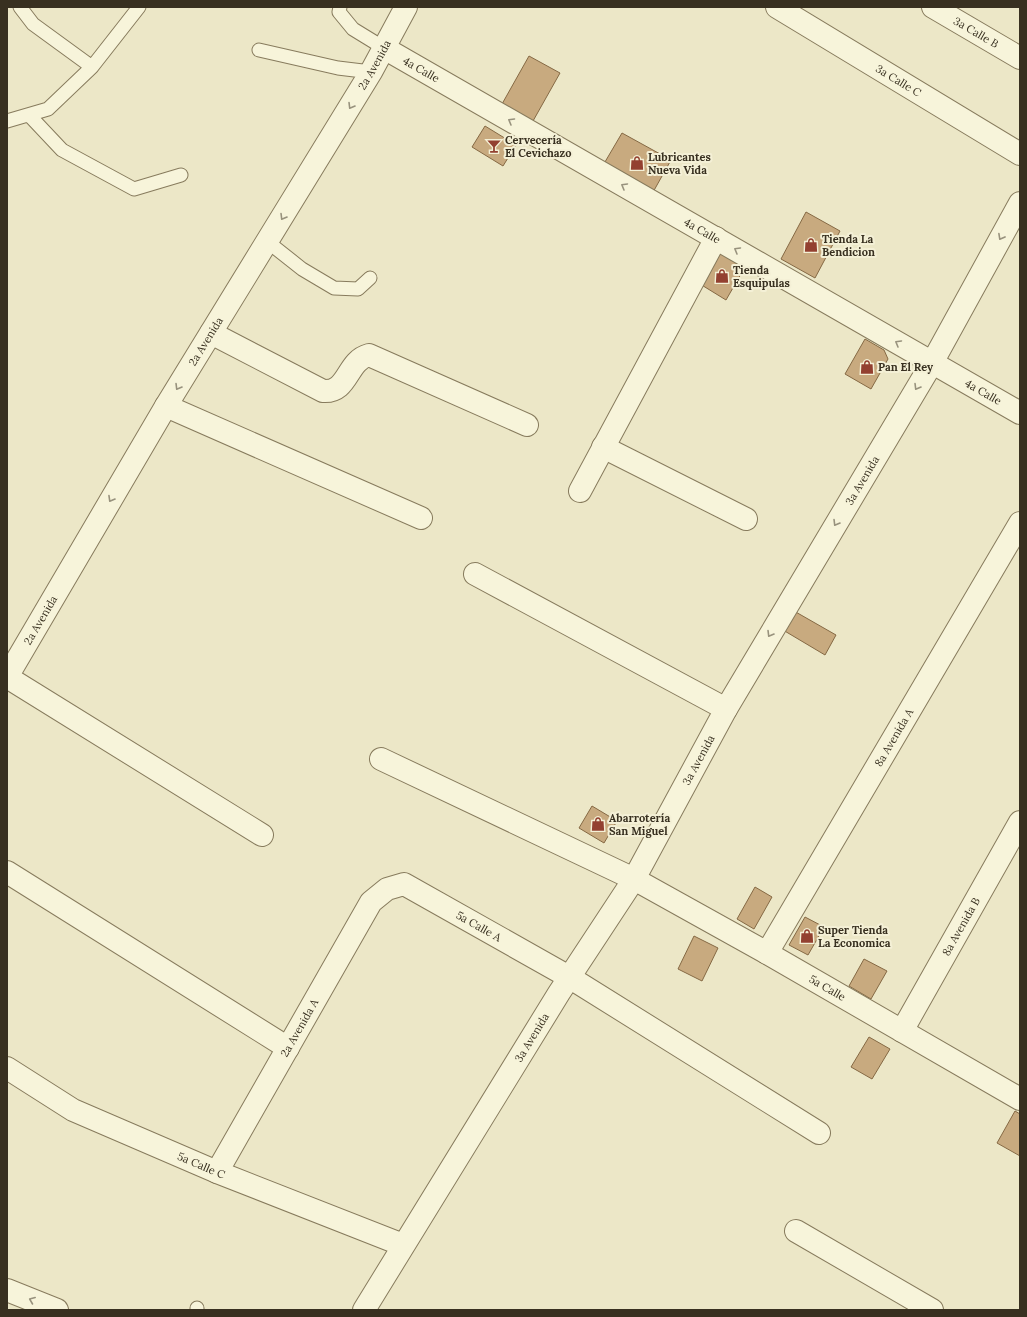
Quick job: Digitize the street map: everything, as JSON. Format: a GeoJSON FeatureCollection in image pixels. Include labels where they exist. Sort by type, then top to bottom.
{"type":"FeatureCollection","features":[{"type":"Feature","properties":{"kind":"street","name":"2a Avenida"},"geometry":{"type":"LineString","coordinates":[[7,677],[166,406],[371,72],[406,7]]}},
{"type":"Feature","properties":{"kind":"street","name":"3a Calle C"},"geometry":{"type":"LineString","coordinates":[[777,7],[1020,154]]}},
{"type":"Feature","properties":{"kind":"street","name":"3a Calle B"},"geometry":{"type":"LineString","coordinates":[[933,7],[1020,58]]}},
{"type":"Feature","properties":{"kind":"street","name":"4a Calle"},"geometry":{"type":"LineString","coordinates":[[384,48],[1020,413]]}},
{"type":"Feature","properties":{"kind":"street","name":"3a Avenida"},"geometry":{"type":"LineString","coordinates":[[364,1310],[570,977],[634,879],[726,709],[932,363],[1020,203]]}},
{"type":"Feature","properties":{"kind":"street"},"geometry":{"type":"LineString","coordinates":[[580,491],[716,238]]}},
{"type":"Feature","properties":{"kind":"street"},"geometry":{"type":"LineString","coordinates":[[210,333],[323,391],[330,392],[337,389],[358,361],[363,356],[369,355],[528,425]]}},
{"type":"Feature","properties":{"kind":"street"},"geometry":{"type":"LineString","coordinates":[[166,406],[421,518]]}},
{"type":"Feature","properties":{"kind":"street"},"geometry":{"type":"LineString","coordinates":[[604,447],[746,519]]}},
{"type":"Feature","properties":{"kind":"street","name":"8a Avenida A"},"geometry":{"type":"LineString","coordinates":[[767,953],[1020,523]]}},
{"type":"Feature","properties":{"kind":"street"},"geometry":{"type":"LineString","coordinates":[[475,574],[726,709]]}},
{"type":"Feature","properties":{"kind":"street"},"geometry":{"type":"LineString","coordinates":[[7,677],[262,835]]}},
{"type":"Feature","properties":{"kind":"street","name":"5a Calle"},"geometry":{"type":"LineString","coordinates":[[381,759],[634,879],[767,953],[1020,1099]]}},
{"type":"Feature","properties":{"kind":"street","name":"8a Avenida B"},"geometry":{"type":"LineString","coordinates":[[902,1031],[1020,822]]}},
{"type":"Feature","properties":{"kind":"street"},"geometry":{"type":"LineString","coordinates":[[7,872],[288,1048]]}},
{"type":"Feature","properties":{"kind":"street","name":"5a Calle A"},"geometry":{"type":"LineString","coordinates":[[387,889],[404,884],[570,977],[819,1133]]}},
{"type":"Feature","properties":{"kind":"street","name":"2a Avenida A"},"geometry":{"type":"LineString","coordinates":[[217,1172],[371,902],[387,889]]}},
{"type":"Feature","properties":{"kind":"street","name":"5a Calle C"},"geometry":{"type":"LineString","coordinates":[[7,1068],[74,1110],[217,1172],[403,1245]]}},
{"type":"Feature","properties":{"kind":"street"},"geometry":{"type":"LineString","coordinates":[[796,1231],[932,1310]]}},
{"type":"Feature","properties":{"kind":"street"},"geometry":{"type":"LineString","coordinates":[[7,1290],[57,1310]]}},
{"type":"Feature","properties":{"kind":"lane"},"geometry":{"type":"LineString","coordinates":[[20,7],[33,24],[92,67]]}},
{"type":"Feature","properties":{"kind":"lane"},"geometry":{"type":"LineString","coordinates":[[7,121],[48,109],[92,67],[139,7]]}},
{"type":"Feature","properties":{"kind":"lane"},"geometry":{"type":"LineString","coordinates":[[340,7],[339,12],[353,29],[384,48]]}},
{"type":"Feature","properties":{"kind":"lane"},"geometry":{"type":"LineString","coordinates":[[259,50],[338,68],[371,72]]}},
{"type":"Feature","properties":{"kind":"lane"},"geometry":{"type":"LineString","coordinates":[[29,115],[62,150],[134,189],[181,175]]}},
{"type":"Feature","properties":{"kind":"lane"},"geometry":{"type":"LineString","coordinates":[[268,242],[302,268],[334,288],[358,289],[370,278]]}},
{"type":"Feature","properties":{"kind":"building"},"geometry":{"type":"Polygon","coordinates":[[[529,56],[560,73],[533,121],[502,104],[529,56]]]}},
{"type":"Feature","properties":{"kind":"building","name":"Cervecería El Cevichazo"},"geometry":{"type":"Polygon","coordinates":[[[485,126],[516,145],[503,166],[472,147],[485,126]]]}},
{"type":"Feature","properties":{"kind":"building","name":"Lubricantes Nueva Vida"},"geometry":{"type":"Polygon","coordinates":[[[622,133],[671,160],[652,194],[602,167],[622,133]]]}},
{"type":"Feature","properties":{"kind":"building","name":"Tienda La Bendicion"},"geometry":{"type":"Polygon","coordinates":[[[806,212],[840,231],[815,278],[781,259],[806,212]]]}},
{"type":"Feature","properties":{"kind":"building","name":"Tienda Esquipulas"},"geometry":{"type":"Polygon","coordinates":[[[719,252],[745,267],[726,300],[700,284],[719,252]]]}},
{"type":"Feature","properties":{"kind":"building","name":"Pan El Rey"},"geometry":{"type":"Polygon","coordinates":[[[865,339],[884,350],[888,359],[871,389],[845,374],[865,339]]]}},
{"type":"Feature","properties":{"kind":"building"},"geometry":{"type":"Polygon","coordinates":[[[794,611],[836,635],[825,655],[783,630],[794,611]]]}},
{"type":"Feature","properties":{"kind":"building","name":"Abarrotería San Miguel"},"geometry":{"type":"Polygon","coordinates":[[[592,806],[617,821],[604,843],[579,828],[592,806]]]}},
{"type":"Feature","properties":{"kind":"building"},"geometry":{"type":"Polygon","coordinates":[[[755,887],[772,897],[754,929],[737,919],[755,887]]]}},
{"type":"Feature","properties":{"kind":"building","name":"Super Tienda La Economica"},"geometry":{"type":"Polygon","coordinates":[[[805,917],[824,927],[808,955],[789,945],[805,917]]]}},
{"type":"Feature","properties":{"kind":"building"},"geometry":{"type":"Polygon","coordinates":[[[694,936],[718,948],[702,981],[678,969],[694,936]]]}},
{"type":"Feature","properties":{"kind":"building"},"geometry":{"type":"Polygon","coordinates":[[[864,959],[887,971],[871,999],[849,986],[864,959]]]}},
{"type":"Feature","properties":{"kind":"building"},"geometry":{"type":"Polygon","coordinates":[[[869,1037],[890,1049],[872,1079],[851,1067],[869,1037]]]}},
{"type":"Feature","properties":{"kind":"building"},"geometry":{"type":"Polygon","coordinates":[[[1015,1111],[1020,1114],[1020,1156],[997,1143],[1015,1111]]]}},
{"type":"Feature","properties":{"kind":"place","name":"Cervecería El Cevichazo"},"geometry":{"type":"Point","coordinates":[494,146]}},
{"type":"Feature","properties":{"kind":"place","name":"Lubricantes Nueva Vida"},"geometry":{"type":"Point","coordinates":[637,163]}},
{"type":"Feature","properties":{"kind":"place","name":"Tienda La Bendicion"},"geometry":{"type":"Point","coordinates":[811,245]}},
{"type":"Feature","properties":{"kind":"place","name":"Tienda Esquipulas"},"geometry":{"type":"Point","coordinates":[722,276]}},
{"type":"Feature","properties":{"kind":"place","name":"Pan El Rey"},"geometry":{"type":"Point","coordinates":[867,367]}},
{"type":"Feature","properties":{"kind":"place","name":"Abarrotería San Miguel"},"geometry":{"type":"Point","coordinates":[598,824]}},
{"type":"Feature","properties":{"kind":"place","name":"Super Tienda La Economica"},"geometry":{"type":"Point","coordinates":[807,936]}}]}
